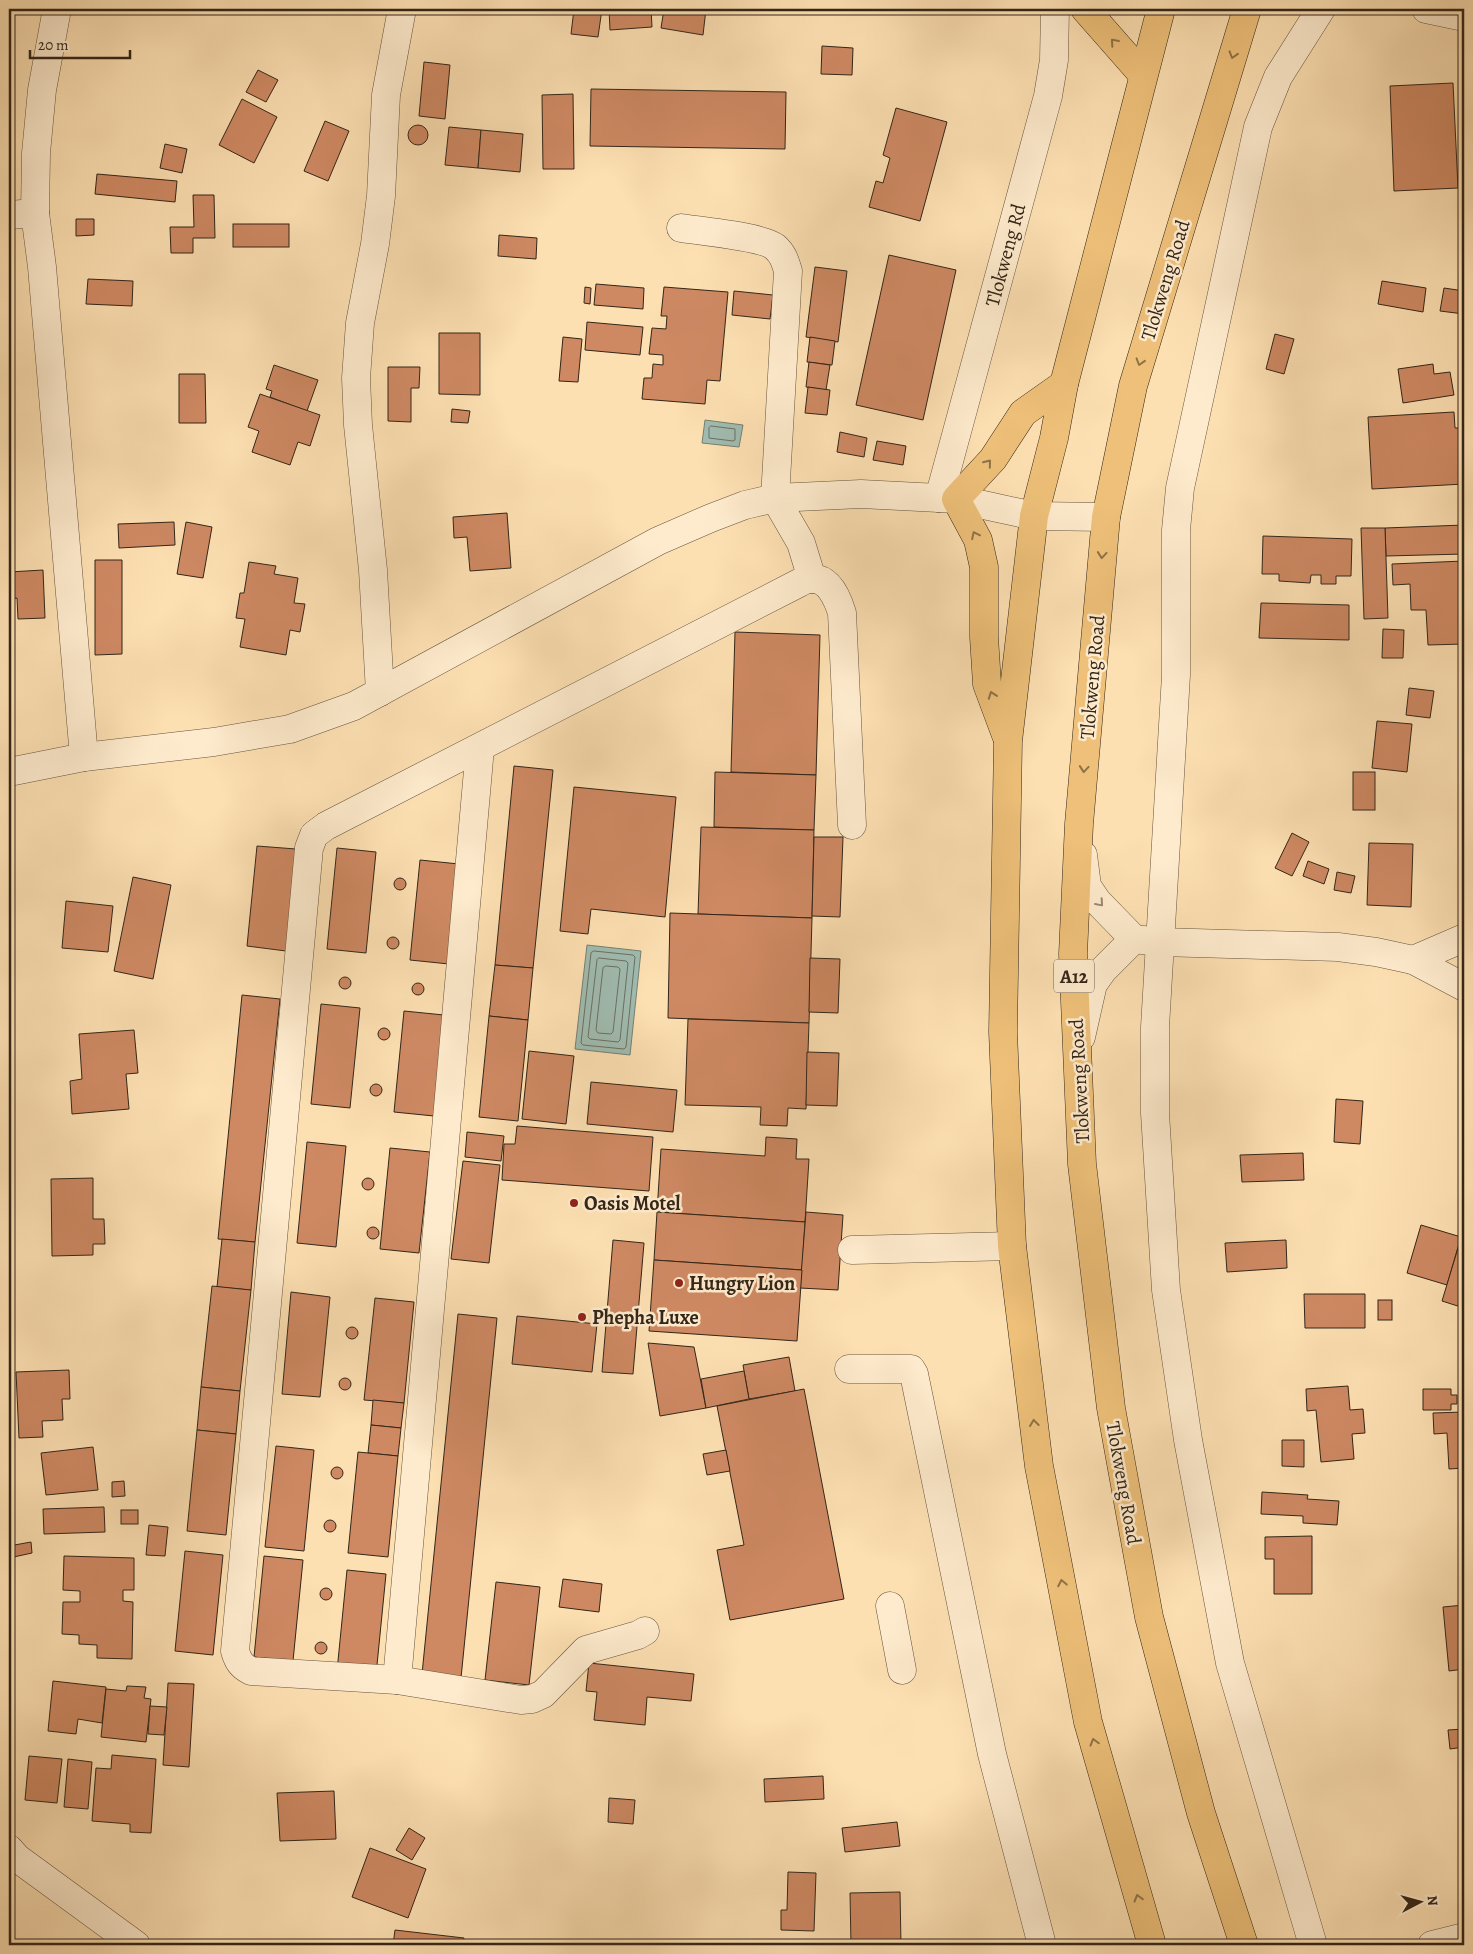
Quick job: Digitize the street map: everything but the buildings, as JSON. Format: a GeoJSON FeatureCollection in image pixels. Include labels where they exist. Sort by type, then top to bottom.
{"type":"FeatureCollection","features":[{"type":"Feature","properties":{"kind":"main road"},"geometry":{"type":"LineString","coordinates":[[1085,9],[1143,75]]}},
{"type":"Feature","properties":{"kind":"main road"},"geometry":{"type":"LineString","coordinates":[[1152,1945],[1088,1722],[1040,1466],[1012,1246],[1003,1032],[1008,741],[1034,516],[1054,438],[1064,384],[1161,9]]}},
{"type":"Feature","properties":{"kind":"main road","name":"Tlokweng Road"},"geometry":{"type":"LineString","coordinates":[[1244,1945],[1200,1813],[1149,1616],[1111,1408],[1082,1164],[1073,954],[1079,824],[1106,517],[1133,386],[1247,9]]}},
{"type":"Feature","properties":{"kind":"main road"},"geometry":{"type":"LineString","coordinates":[[1008,741],[987,684],[984,637],[984,567],[978,540],[947,499],[992,458],[1023,413],[1064,384]]}},
{"type":"Feature","properties":{"kind":"street"},"geometry":{"type":"LineString","coordinates":[[57,9],[42,90],[36,153],[22,214],[42,267],[84,757]]}},
{"type":"Feature","properties":{"kind":"street"},"geometry":{"type":"LineString","coordinates":[[380,692],[373,570],[358,425],[356,378],[360,323],[376,244],[382,196],[386,95],[402,9]]}},
{"type":"Feature","properties":{"kind":"street","name":"Tlokweng Rd"},"geometry":{"type":"LineString","coordinates":[[947,499],[1048,96],[1054,60],[1055,9]]}},
{"type":"Feature","properties":{"kind":"street"},"geometry":{"type":"LineString","coordinates":[[1313,1945],[1230,1663],[1188,1440],[1166,1290],[1155,1113],[1155,1027],[1147,940],[1176,675],[1176,530],[1180,488],[1258,127],[1278,77],[1321,9]]}},
{"type":"Feature","properties":{"kind":"street"},"geometry":{"type":"LineString","coordinates":[[1426,9],[1464,17]]}},
{"type":"Feature","properties":{"kind":"street"},"geometry":{"type":"LineString","coordinates":[[681,228],[753,239],[774,246],[784,256],[788,271],[775,498],[801,543],[812,579]]}},
{"type":"Feature","properties":{"kind":"street"},"geometry":{"type":"LineString","coordinates":[[9,772],[84,757],[214,742],[290,728],[354,706],[658,542],[720,514],[775,498],[860,494],[947,499],[1034,516],[1106,517]]}},
{"type":"Feature","properties":{"kind":"street"},"geometry":{"type":"LineString","coordinates":[[645,1631],[638,1635],[586,1650],[543,1694],[532,1699],[521,1700],[397,1680],[251,1671],[241,1665],[235,1651],[309,848],[314,835],[326,826],[799,582],[812,579],[820,581],[830,589],[838,599],[842,613],[852,825]]}},
{"type":"Feature","properties":{"kind":"street"},"geometry":{"type":"LineString","coordinates":[[397,1680],[480,748]]}},
{"type":"Feature","properties":{"kind":"street"},"geometry":{"type":"LineString","coordinates":[[1079,824],[1087,886],[1097,901],[1147,940]]}},
{"type":"Feature","properties":{"kind":"street"},"geometry":{"type":"LineString","coordinates":[[1413,960],[1464,938]]}},
{"type":"Feature","properties":{"kind":"street"},"geometry":{"type":"LineString","coordinates":[[1077,1054],[1093,984],[1102,970],[1147,940],[1338,947],[1413,960],[1464,987]]}},
{"type":"Feature","properties":{"kind":"street"},"geometry":{"type":"LineString","coordinates":[[852,1250],[1012,1246]]}},
{"type":"Feature","properties":{"kind":"street"},"geometry":{"type":"LineString","coordinates":[[849,1368],[911,1369],[914,1374],[992,1754],[1042,1945]]}},
{"type":"Feature","properties":{"kind":"street"},"geometry":{"type":"LineString","coordinates":[[890,1606],[902,1670]]}},
{"type":"Feature","properties":{"kind":"street"},"geometry":{"type":"LineString","coordinates":[[9,1849],[17,1858],[131,1944]]}},
{"type":"Feature","properties":{"kind":"street"},"geometry":{"type":"LineString","coordinates":[[1432,1945],[1464,1937]]}},
{"type":"Feature","properties":{"kind":"water"},"geometry":{"type":"Polygon","coordinates":[[[705,420],[743,425],[739,447],[702,443],[705,420]]]}},
{"type":"Feature","properties":{"kind":"water"},"geometry":{"type":"Polygon","coordinates":[[[587,945],[641,951],[630,1055],[575,1049],[587,945]]]}},
{"type":"Feature","properties":{"kind":"place","name":"Oasis Motel"},"geometry":{"type":"Point","coordinates":[574,1203]}},
{"type":"Feature","properties":{"kind":"place","name":"Hungry Lion"},"geometry":{"type":"Point","coordinates":[679,1283]}},
{"type":"Feature","properties":{"kind":"place","name":"Phepha Luxe"},"geometry":{"type":"Point","coordinates":[582,1317]}}]}
